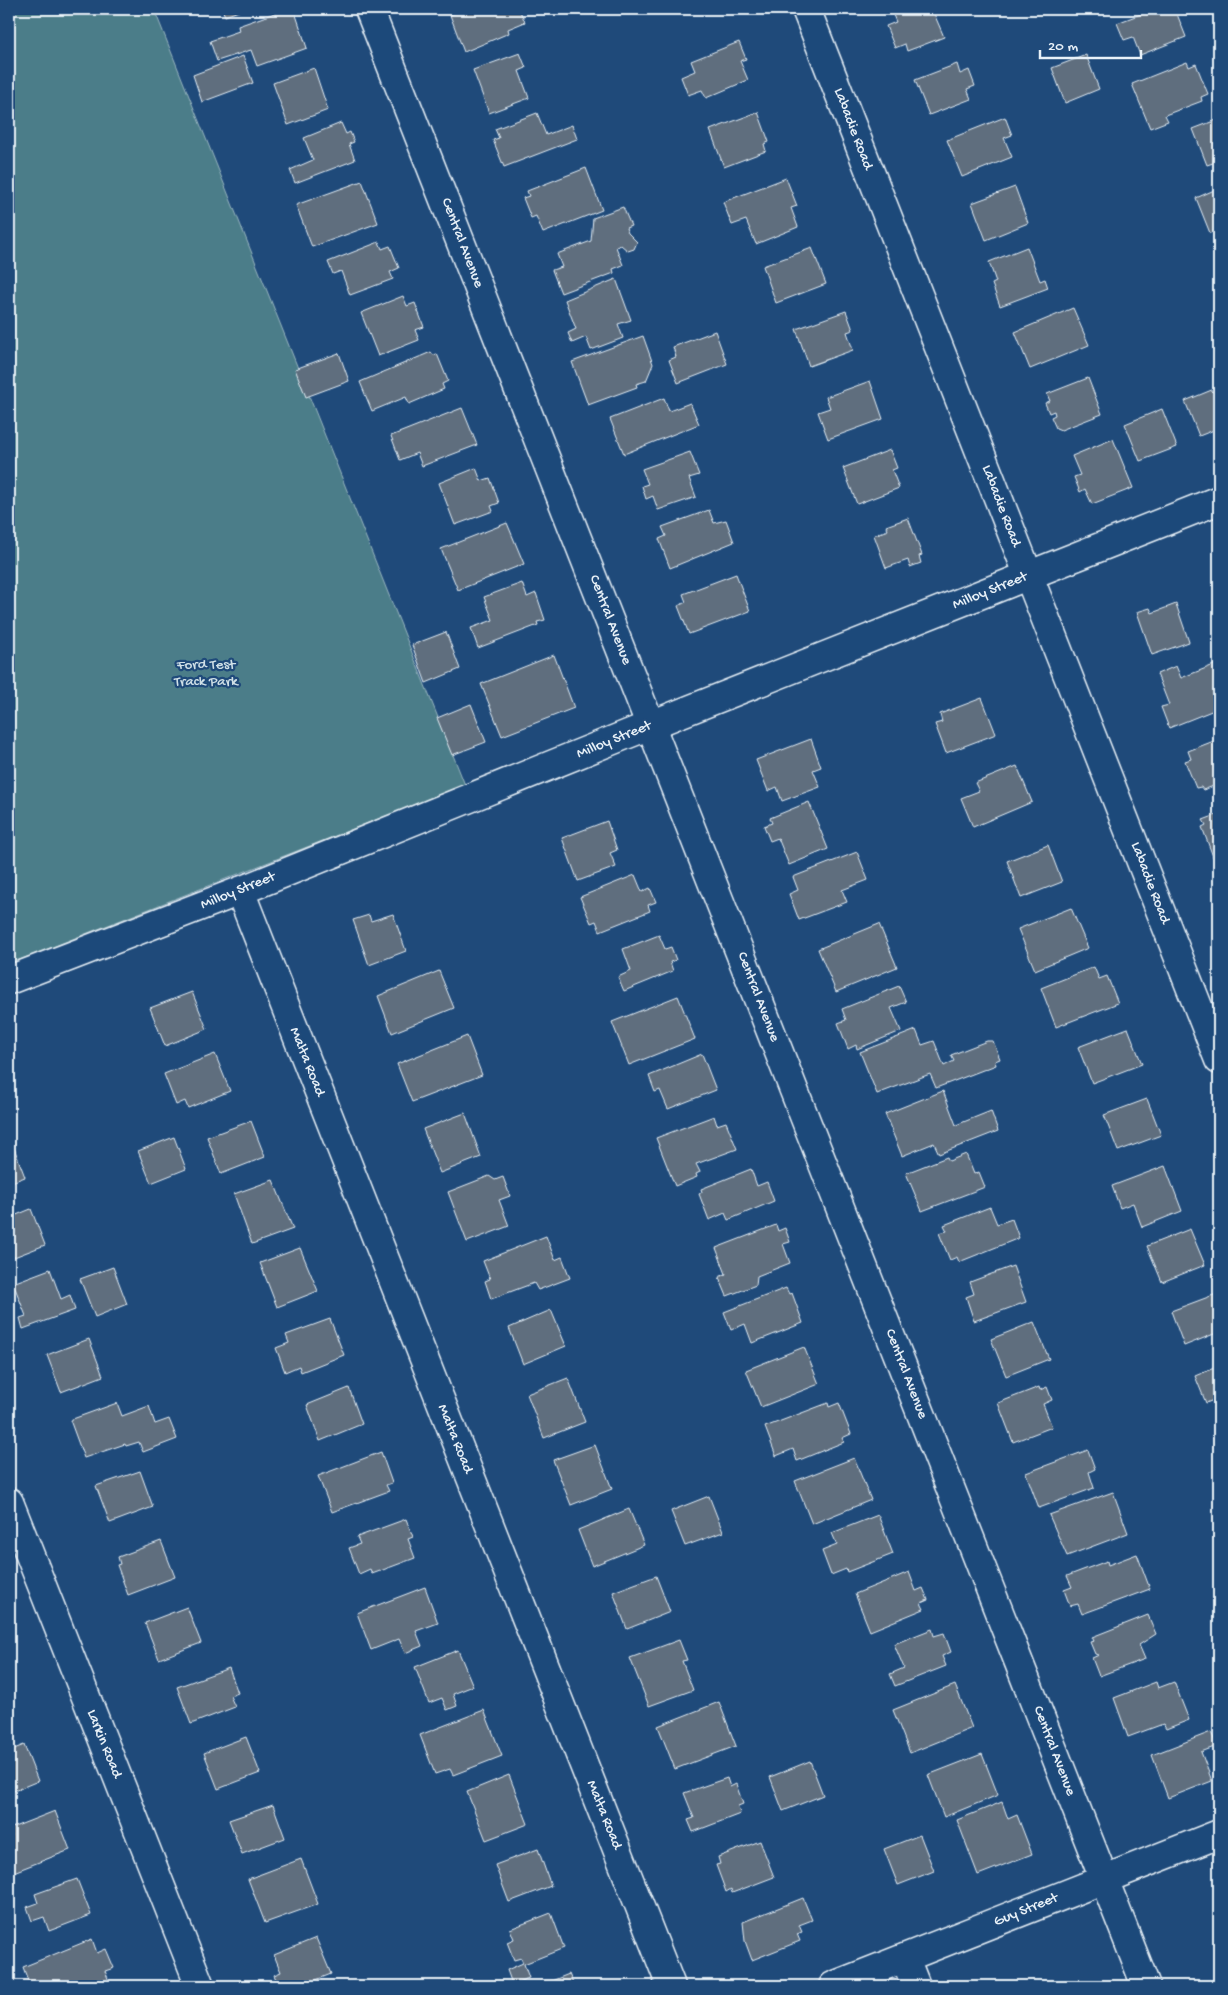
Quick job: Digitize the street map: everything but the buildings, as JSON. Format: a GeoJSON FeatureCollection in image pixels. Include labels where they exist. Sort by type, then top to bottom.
{"type":"FeatureCollection","features":[{"type":"Feature","properties":{"kind":"street","name":"Central Avenue"},"geometry":{"type":"LineString","coordinates":[[369,9],[1146,1986]]}},
{"type":"Feature","properties":{"kind":"street","name":"Labadie Road"},"geometry":{"type":"LineString","coordinates":[[806,9],[1219,1060]]}},
{"type":"Feature","properties":{"kind":"street","name":"Milloy Street"},"geometry":{"type":"LineString","coordinates":[[9,980],[240,891],[651,725],[1219,500]]}},
{"type":"Feature","properties":{"kind":"street","name":"Malta Road"},"geometry":{"type":"LineString","coordinates":[[240,891],[671,1986]]}},
{"type":"Feature","properties":{"kind":"street","name":"Larkin Road"},"geometry":{"type":"LineString","coordinates":[[9,1502],[200,1986]]}},
{"type":"Feature","properties":{"kind":"street","name":"Guy Street"},"geometry":{"type":"LineString","coordinates":[[833,1986],[1219,1834]]}},
{"type":"Feature","properties":{"kind":"street"},"geometry":{"type":"LineString","coordinates":[[906,1958],[916,1986]]}},
{"type":"Feature","properties":{"kind":"green space","name":"Ford Test Track Park"},"geometry":{"type":"Polygon","coordinates":[[[9,9],[154,9],[465,785],[9,964],[9,9]]]}}]}
